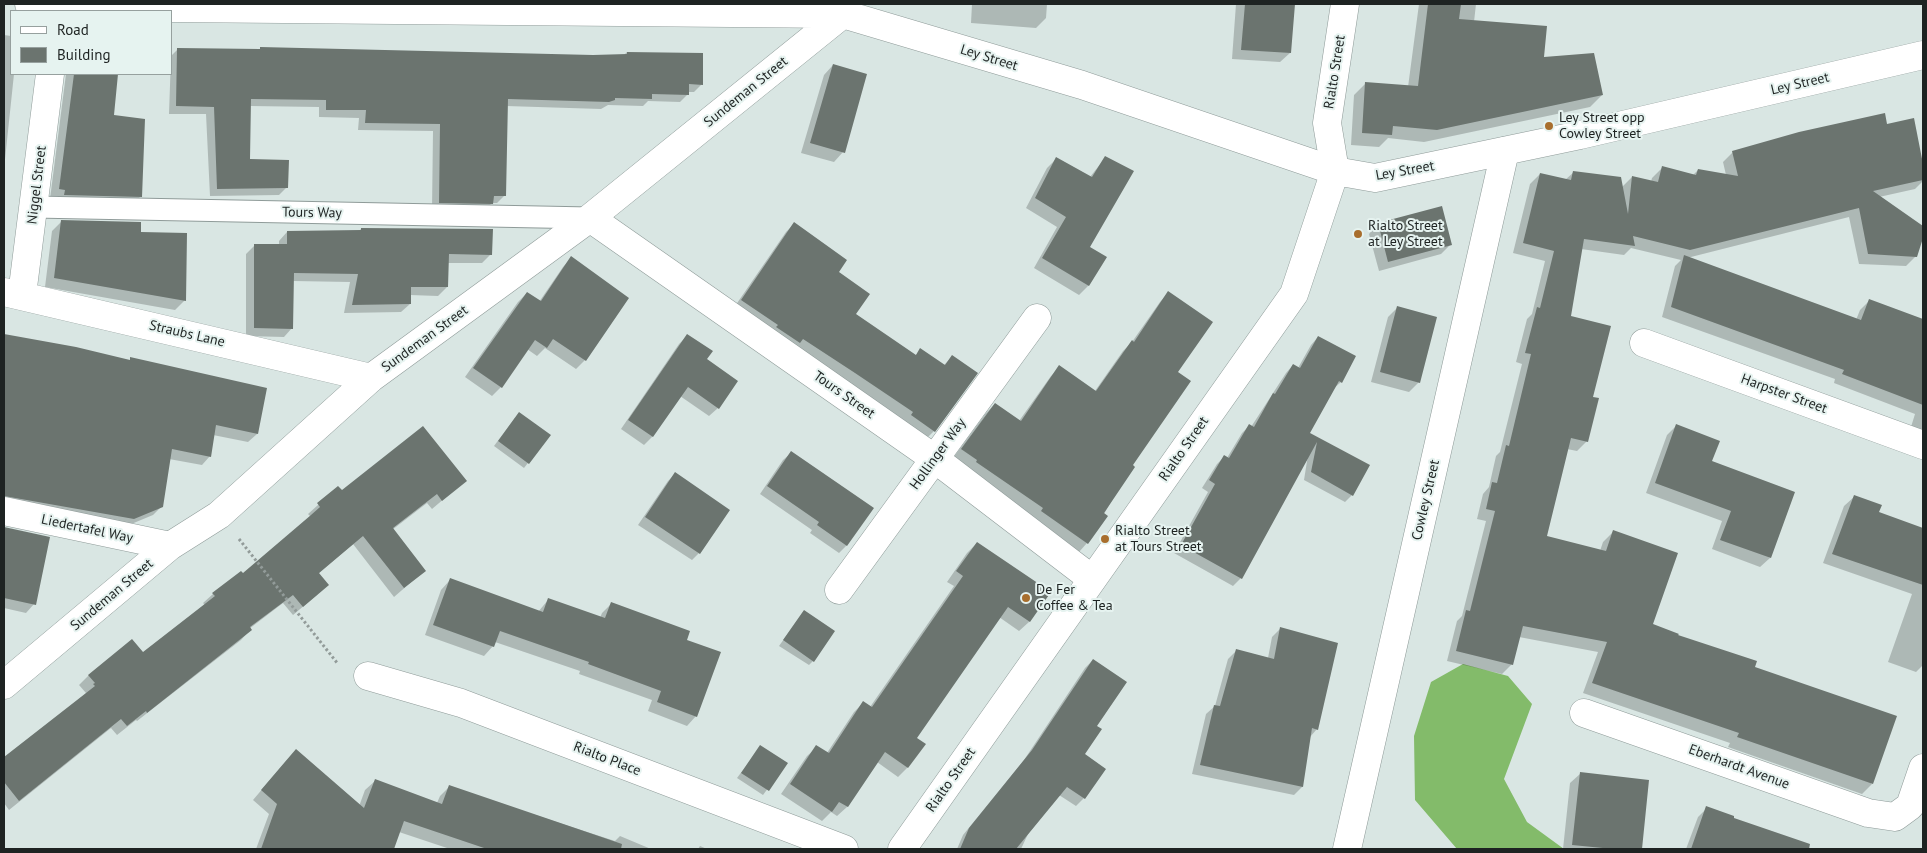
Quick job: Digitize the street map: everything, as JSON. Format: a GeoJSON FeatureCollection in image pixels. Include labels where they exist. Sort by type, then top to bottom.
{"type":"FeatureCollection","features":[{"type":"Feature","properties":{"kind":"street","name":"Ley Street"},"geometry":{"type":"LineString","coordinates":[[29,4],[58,7],[850,9],[1082,85],[1335,172],[1375,178],[1504,151],[1923,55]]}},
{"type":"Feature","properties":{"kind":"street","name":"Rialto Street"},"geometry":{"type":"LineString","coordinates":[[902,849],[1294,294],[1335,172],[1327,124],[1345,4]]}},
{"type":"Feature","properties":{"kind":"street","name":"Sundeman Street"},"geometry":{"type":"LineString","coordinates":[[4,685],[170,546],[219,515],[371,378],[590,218],[850,9]]}},
{"type":"Feature","properties":{"kind":"street","name":"Niggel Street"},"geometry":{"type":"LineString","coordinates":[[13,293],[34,207],[50,75]]}},
{"type":"Feature","properties":{"kind":"street","name":"Cowley Street"},"geometry":{"type":"LineString","coordinates":[[1347,849],[1504,151]]}},
{"type":"Feature","properties":{"kind":"street","name":"Tours Street"},"geometry":{"type":"LineString","coordinates":[[590,218],[935,459],[1092,579]]}},
{"type":"Feature","properties":{"kind":"street","name":"Straubs Lane"},"geometry":{"type":"LineString","coordinates":[[13,293],[371,378]]}},
{"type":"Feature","properties":{"kind":"street","name":"Hollinger Way"},"geometry":{"type":"LineString","coordinates":[[839,590],[1037,318]]}},
{"type":"Feature","properties":{"kind":"street","name":"Harpster Street"},"geometry":{"type":"LineString","coordinates":[[1644,343],[1923,445]]}},
{"type":"Feature","properties":{"kind":"street","name":"Liedertafel Way"},"geometry":{"type":"LineString","coordinates":[[4,511],[170,546]]}},
{"type":"Feature","properties":{"kind":"street","name":"Rialto Place"},"geometry":{"type":"LineString","coordinates":[[368,676],[461,703],[844,849]]}},
{"type":"Feature","properties":{"kind":"street","name":"Eberhardt Avenue"},"geometry":{"type":"LineString","coordinates":[[1584,713],[1868,813],[1895,817],[1910,806],[1923,768]]}},
{"type":"Feature","properties":{"kind":"lane","name":"Tours Way"},"geometry":{"type":"LineString","coordinates":[[34,207],[590,218]]}},
{"type":"Feature","properties":{"kind":"path"},"geometry":{"type":"LineString","coordinates":[[219,515],[339,665],[368,676]]}},
{"type":"Feature","properties":{"kind":"green space"},"geometry":{"type":"Polygon","coordinates":[[[1463,664],[1508,676],[1532,704],[1504,779],[1527,822],[1564,849],[1457,849],[1415,800],[1414,736],[1431,682],[1463,664]]]}},
{"type":"Feature","properties":{"kind":"building"},"geometry":{"type":"Polygon","coordinates":[[[1245,4],[1295,4],[1291,53],[1241,50],[1245,4]]]}},
{"type":"Feature","properties":{"kind":"building"},"geometry":{"type":"Polygon","coordinates":[[[1428,4],[1461,4],[1459,19],[1547,26],[1544,57],[1594,53],[1603,95],[1437,130],[1393,126],[1392,135],[1362,133],[1365,82],[1418,86],[1428,4]]]}},
{"type":"Feature","properties":{"kind":"building"},"geometry":{"type":"Polygon","coordinates":[[[260,47],[593,55],[627,54],[627,52],[703,53],[703,85],[689,84],[689,95],[652,94],[652,99],[615,98],[615,100],[609,102],[508,99],[506,196],[494,196],[493,204],[439,203],[440,124],[365,123],[366,110],[326,110],[326,100],[251,99],[250,159],[289,160],[288,188],[217,189],[214,107],[176,106],[177,48],[260,49],[260,47]]]}},
{"type":"Feature","properties":{"kind":"building"},"geometry":{"type":"Polygon","coordinates":[[[833,64],[867,74],[845,153],[810,143],[833,64]]]}},
{"type":"Feature","properties":{"kind":"building"},"geometry":{"type":"Polygon","coordinates":[[[74,75],[118,75],[114,115],[145,119],[142,197],[64,195],[65,190],[59,189],[74,75]]]}},
{"type":"Feature","properties":{"kind":"building"},"geometry":{"type":"Polygon","coordinates":[[[1885,113],[1887,124],[1914,118],[1923,164],[1923,180],[1873,191],[1923,226],[1923,238],[1917,257],[1868,254],[1859,208],[1690,250],[1633,236],[1635,246],[1584,239],[1571,316],[1611,326],[1593,397],[1599,398],[1588,442],[1571,438],[1547,536],[1606,551],[1613,530],[1678,553],[1653,624],[1678,635],[1757,661],[1755,667],[1897,716],[1873,784],[1737,737],[1739,733],[1592,683],[1607,642],[1523,626],[1513,665],[1456,651],[1466,610],[1470,611],[1495,511],[1486,509],[1492,482],[1497,483],[1506,445],[1509,446],[1531,354],[1525,353],[1537,307],[1540,308],[1554,251],[1523,243],[1540,173],[1571,180],[1573,171],[1621,177],[1628,214],[1632,176],[1658,182],[1662,166],[1696,175],[1698,169],[1738,176],[1732,151],[1799,132],[1885,113]]]}},
{"type":"Feature","properties":{"kind":"building"},"geometry":{"type":"Polygon","coordinates":[[[1105,156],[1134,171],[1090,247],[1107,257],[1089,286],[1042,258],[1066,217],[1035,198],[1056,157],[1092,177],[1105,156]]]}},
{"type":"Feature","properties":{"kind":"building"},"geometry":{"type":"Polygon","coordinates":[[[1442,206],[1452,245],[1388,262],[1378,223],[1442,206]]]}},
{"type":"Feature","properties":{"kind":"building"},"geometry":{"type":"Polygon","coordinates":[[[61,220],[141,222],[141,232],[187,233],[186,301],[54,278],[61,220]]]}},
{"type":"Feature","properties":{"kind":"building"},"geometry":{"type":"Polygon","coordinates":[[[794,222],[847,260],[839,272],[870,294],[856,314],[916,355],[920,348],[945,365],[952,355],[978,373],[935,432],[911,415],[913,412],[803,339],[800,343],[776,327],[778,325],[741,300],[794,222]]]}},
{"type":"Feature","properties":{"kind":"building"},"geometry":{"type":"Polygon","coordinates":[[[361,228],[493,229],[492,255],[449,254],[448,287],[411,287],[411,304],[352,305],[358,274],[294,273],[293,329],[254,328],[254,244],[287,244],[287,231],[361,230],[361,228]]]}},
{"type":"Feature","properties":{"kind":"building"},"geometry":{"type":"Polygon","coordinates":[[[1684,255],[1861,320],[1869,299],[1923,319],[1923,405],[1842,374],[1844,370],[1671,307],[1684,255]]]}},
{"type":"Feature","properties":{"kind":"building"},"geometry":{"type":"Polygon","coordinates":[[[571,256],[629,298],[586,361],[553,339],[547,348],[535,340],[502,388],[473,368],[527,292],[541,301],[571,256]]]}},
{"type":"Feature","properties":{"kind":"building"},"geometry":{"type":"Polygon","coordinates":[[[1168,291],[1213,322],[1178,372],[1191,381],[1133,465],[1135,467],[1104,513],[1108,516],[1088,544],[1041,511],[1043,508],[976,462],[977,460],[961,449],[995,403],[1021,421],[1059,365],[1096,391],[1132,340],[1134,342],[1168,291]]]}},
{"type":"Feature","properties":{"kind":"building"},"geometry":{"type":"Polygon","coordinates":[[[1397,306],[1437,317],[1420,383],[1380,372],[1397,306]]]}},
{"type":"Feature","properties":{"kind":"building"},"geometry":{"type":"Polygon","coordinates":[[[4,334],[76,347],[130,360],[130,357],[267,388],[258,434],[216,425],[211,457],[172,449],[163,507],[134,519],[4,496],[4,334]]]}},
{"type":"Feature","properties":{"kind":"building"},"geometry":{"type":"Polygon","coordinates":[[[687,334],[713,351],[707,359],[738,381],[719,409],[688,387],[653,437],[628,420],[687,334]]]}},
{"type":"Feature","properties":{"kind":"building"},"geometry":{"type":"Polygon","coordinates":[[[1318,336],[1356,356],[1342,383],[1339,381],[1310,433],[1370,465],[1353,496],[1311,472],[1317,442],[1242,579],[1181,545],[1215,484],[1209,480],[1224,455],[1229,458],[1249,424],[1254,427],[1273,393],[1275,394],[1293,364],[1300,368],[1318,336]]]}},
{"type":"Feature","properties":{"kind":"building"},"geometry":{"type":"Polygon","coordinates":[[[519,412],[551,435],[529,464],[498,441],[519,412]]]}},
{"type":"Feature","properties":{"kind":"building"},"geometry":{"type":"Polygon","coordinates":[[[1676,424],[1720,441],[1712,461],[1795,492],[1771,558],[1720,540],[1731,511],[1655,483],[1676,424]]]}},
{"type":"Feature","properties":{"kind":"building"},"geometry":{"type":"Polygon","coordinates":[[[423,426],[467,481],[442,501],[437,494],[393,528],[426,571],[404,588],[363,536],[319,573],[329,585],[303,607],[293,595],[250,627],[252,630],[147,713],[146,711],[127,726],[121,719],[19,801],[4,782],[4,757],[95,686],[93,684],[95,683],[88,675],[132,639],[143,652],[215,596],[212,593],[241,571],[243,573],[320,507],[317,503],[338,486],[342,490],[423,426]]]}},
{"type":"Feature","properties":{"kind":"building"},"geometry":{"type":"Polygon","coordinates":[[[791,451],[874,508],[847,546],[817,525],[819,522],[767,486],[791,451]]]}},
{"type":"Feature","properties":{"kind":"building"},"geometry":{"type":"Polygon","coordinates":[[[675,472],[730,510],[700,554],[645,517],[675,472]]]}},
{"type":"Feature","properties":{"kind":"building"},"geometry":{"type":"Polygon","coordinates":[[[1854,495],[1882,505],[1879,512],[1923,528],[1923,585],[1832,554],[1854,495]]]}},
{"type":"Feature","properties":{"kind":"building"},"geometry":{"type":"Polygon","coordinates":[[[4,527],[50,537],[36,605],[4,598],[4,527]]]}},
{"type":"Feature","properties":{"kind":"building"},"geometry":{"type":"Polygon","coordinates":[[[977,542],[1051,592],[1030,622],[1008,607],[917,738],[926,744],[908,768],[885,752],[848,807],[839,802],[832,812],[790,784],[816,745],[829,753],[863,701],[872,707],[963,576],[956,571],[977,542]]]}},
{"type":"Feature","properties":{"kind":"building"},"geometry":{"type":"Polygon","coordinates":[[[450,578],[543,612],[548,598],[605,618],[611,602],[690,631],[687,640],[721,652],[697,717],[657,702],[661,691],[588,664],[589,662],[500,631],[494,647],[433,625],[450,578]]]}},
{"type":"Feature","properties":{"kind":"building"},"geometry":{"type":"Polygon","coordinates":[[[804,610],[835,631],[814,662],[783,640],[804,610]]]}},
{"type":"Feature","properties":{"kind":"building"},"geometry":{"type":"Polygon","coordinates":[[[1280,627],[1338,643],[1318,730],[1312,728],[1303,787],[1200,765],[1214,705],[1220,706],[1236,649],[1274,659],[1280,627]]]}},
{"type":"Feature","properties":{"kind":"building"},"geometry":{"type":"Polygon","coordinates":[[[1093,659],[1127,682],[1097,726],[1102,729],[1085,754],[1106,769],[1085,799],[1067,787],[1016,849],[960,849],[969,828],[1032,750],[1093,659]]]}},
{"type":"Feature","properties":{"kind":"building"},"geometry":{"type":"Polygon","coordinates":[[[760,745],[788,763],[769,791],[741,773],[760,745]]]}},
{"type":"Feature","properties":{"kind":"building"},"geometry":{"type":"Polygon","coordinates":[[[296,749],[364,808],[375,779],[442,804],[449,785],[622,844],[621,849],[487,849],[404,821],[394,849],[261,849],[277,804],[261,790],[296,749]]]}},
{"type":"Feature","properties":{"kind":"building"},"geometry":{"type":"Polygon","coordinates":[[[1580,772],[1649,780],[1642,849],[1613,849],[1572,845],[1580,772]]]}},
{"type":"Feature","properties":{"kind":"building"},"geometry":{"type":"Polygon","coordinates":[[[1706,806],[1734,816],[1734,818],[1810,844],[1809,849],[1691,849],[1706,806]]]}},
{"type":"Feature","properties":{"kind":"place","name":"Ley Street opp Cowley Street"},"geometry":{"type":"Point","coordinates":[1549,126]}},
{"type":"Feature","properties":{"kind":"place","name":"Rialto Street at Ley Street"},"geometry":{"type":"Point","coordinates":[1358,234]}},
{"type":"Feature","properties":{"kind":"place","name":"Rialto Street at Tours Street"},"geometry":{"type":"Point","coordinates":[1105,539]}},
{"type":"Feature","properties":{"kind":"place","name":"De Fer Coffee & Tea"},"geometry":{"type":"Point","coordinates":[1026,598]}}]}
